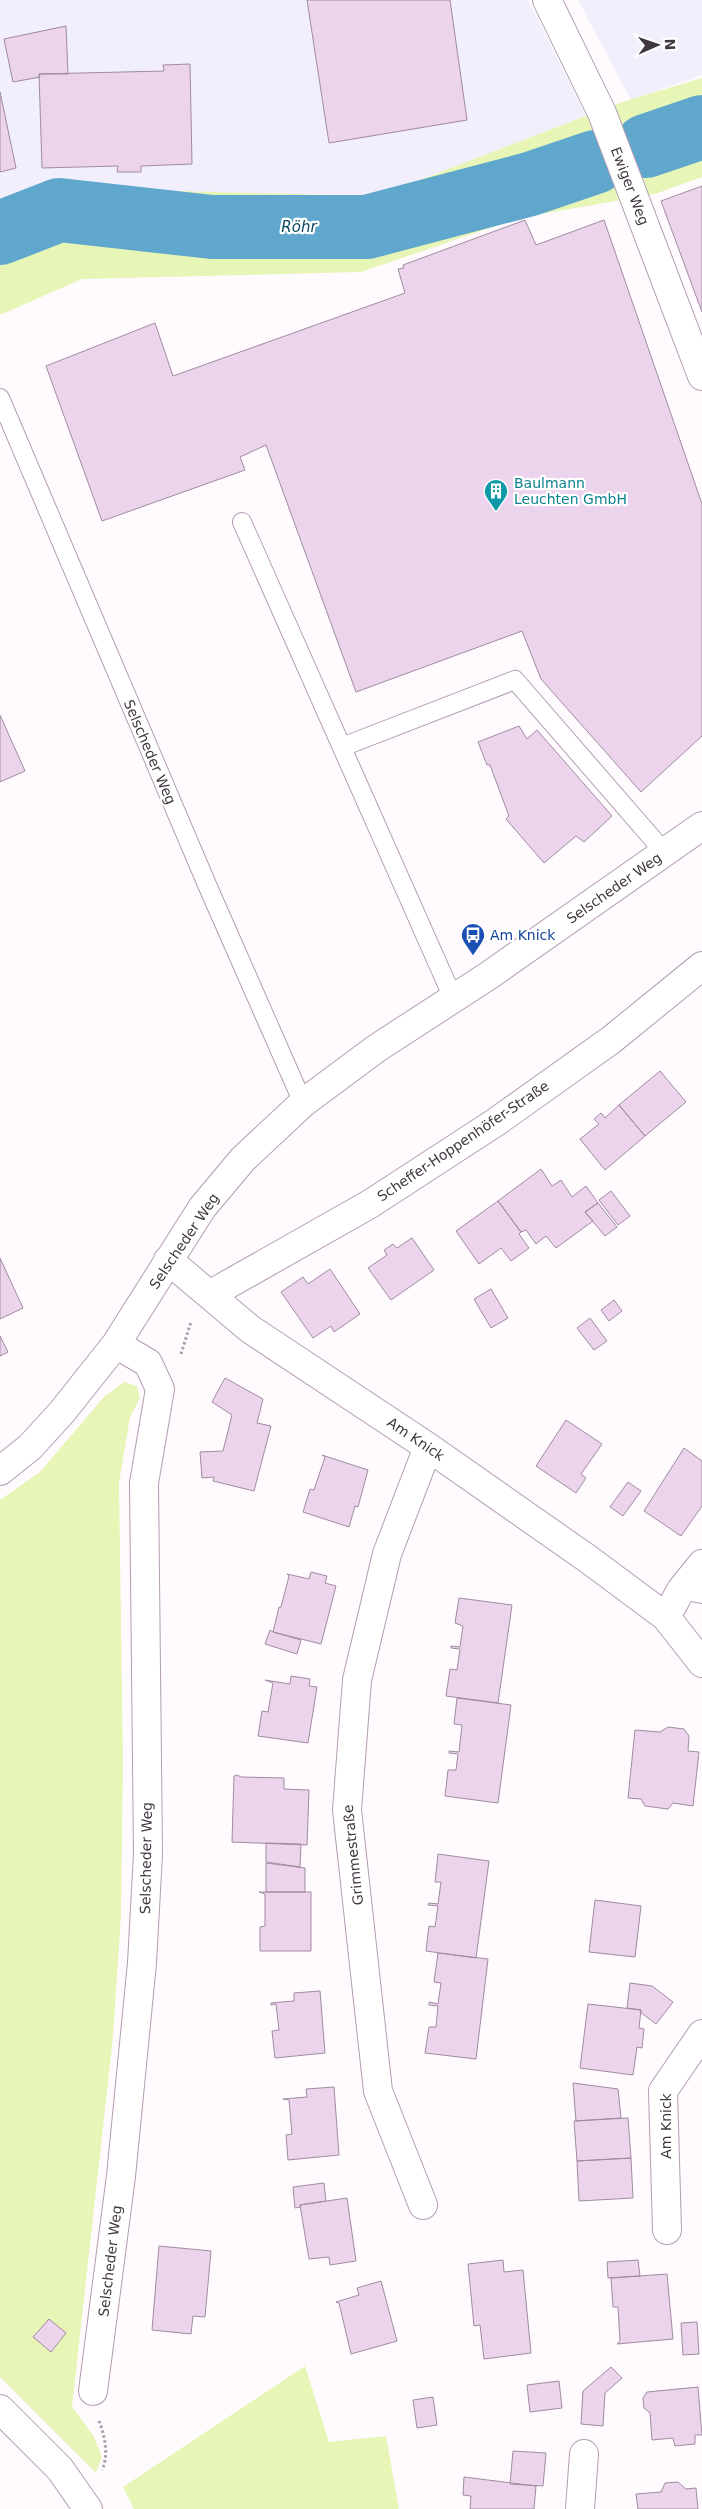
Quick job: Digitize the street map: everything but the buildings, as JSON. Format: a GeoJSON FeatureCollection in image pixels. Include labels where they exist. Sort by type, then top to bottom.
{"type":"FeatureCollection","features":[{"type":"Feature","properties":{"kind":"street","name":"Ewiger Weg"},"geometry":{"type":"LineString","coordinates":[[547,0],[602,113],[702,376]]}},
{"type":"Feature","properties":{"kind":"street","name":"Selscheder Weg"},"geometry":{"type":"LineString","coordinates":[[0,1471],[30,1447],[62,1412],[116,1344],[202,1208],[243,1160],[303,1103],[377,1048],[488,976],[702,826]]}},
{"type":"Feature","properties":{"kind":"street","name":"Scheffer-Hoppenhöfer-Straße"},"geometry":{"type":"LineString","coordinates":[[210,1294],[370,1204],[496,1122],[611,1040],[702,966]]}},
{"type":"Feature","properties":{"kind":"street","name":"Am Knick"},"geometry":{"type":"LineString","coordinates":[[168,1260],[250,1330],[428,1447],[588,1559],[666,1617],[702,1663]]}},
{"type":"Feature","properties":{"kind":"street","name":"Selscheder Weg"},"geometry":{"type":"LineString","coordinates":[[93,2391],[120,2186],[142,1963],[148,1854],[144,1483],[160,1389],[148,1363],[116,1344]]}},
{"type":"Feature","properties":{"kind":"street","name":"Grimmestraße"},"geometry":{"type":"LineString","coordinates":[[424,2205],[378,2091],[347,1810],[357,1680],[386,1554],[428,1447]]}},
{"type":"Feature","properties":{"kind":"street"},"geometry":{"type":"LineString","coordinates":[[666,1617],[692,1592],[702,1564]]}},
{"type":"Feature","properties":{"kind":"street","name":"Am Knick"},"geometry":{"type":"LineString","coordinates":[[667,2230],[663,2091],[702,2034]]}},
{"type":"Feature","properties":{"kind":"street"},"geometry":{"type":"LineString","coordinates":[[0,2408],[60,2469],[86,2506]]}},
{"type":"Feature","properties":{"kind":"street"},"geometry":{"type":"LineString","coordinates":[[580,2509],[584,2454]]}},
{"type":"Feature","properties":{"kind":"lane","name":"Selscheder Weg"},"geometry":{"type":"LineString","coordinates":[[0,398],[208,887],[303,1103]]}},
{"type":"Feature","properties":{"kind":"lane"},"geometry":{"type":"LineString","coordinates":[[242,522],[453,998]]}},
{"type":"Feature","properties":{"kind":"lane"},"geometry":{"type":"LineString","coordinates":[[342,747],[515,680],[664,853]]}},
{"type":"Feature","properties":{"kind":"path"},"geometry":{"type":"LineString","coordinates":[[86,2506],[106,2462],[104,2435],[96,2414],[93,2391]]}},
{"type":"Feature","properties":{"kind":"shaded area"},"geometry":{"type":"Polygon","coordinates":[[[0,0],[528,0],[586,116],[378,196],[57,188],[0,206],[0,0]]]}},
{"type":"Feature","properties":{"kind":"shaded area"},"geometry":{"type":"Polygon","coordinates":[[[578,0],[702,0],[702,75],[631,100],[578,0]]]}},
{"type":"Feature","properties":{"kind":"green space"},"geometry":{"type":"Polygon","coordinates":[[[702,78],[702,177],[655,194],[519,218],[361,272],[82,279],[0,315],[0,206],[56,188],[378,196],[622,102],[702,78]]]}},
{"type":"Feature","properties":{"kind":"green space"},"geometry":{"type":"Polygon","coordinates":[[[124,1382],[137,1386],[140,1398],[130,1417],[119,1483],[123,1762],[121,1914],[113,2037],[72,2407],[93,2435],[102,2457],[96,2473],[0,2377],[0,1500],[40,1472],[104,1397],[124,1382]]]}},
{"type":"Feature","properties":{"kind":"green space"},"geometry":{"type":"Polygon","coordinates":[[[305,2366],[329,2442],[386,2436],[399,2509],[134,2509],[123,2487],[305,2366]]]}},
{"type":"Feature","properties":{"kind":"waterway","name":"Röhr"},"geometry":{"type":"LineString","coordinates":[[646,146],[702,127]]}},
{"type":"Feature","properties":{"kind":"waterway","name":"Röhr"},"geometry":{"type":"LineString","coordinates":[[0,233],[59,210],[212,227],[367,227],[530,184],[595,162]]}},
{"type":"Feature","properties":{"kind":"place","name":"Baulmann Leuchten GmbH"},"geometry":{"type":"Point","coordinates":[496,512]}},
{"type":"Feature","properties":{"kind":"place","name":"Am Knick"},"geometry":{"type":"Point","coordinates":[473,956]}}]}
